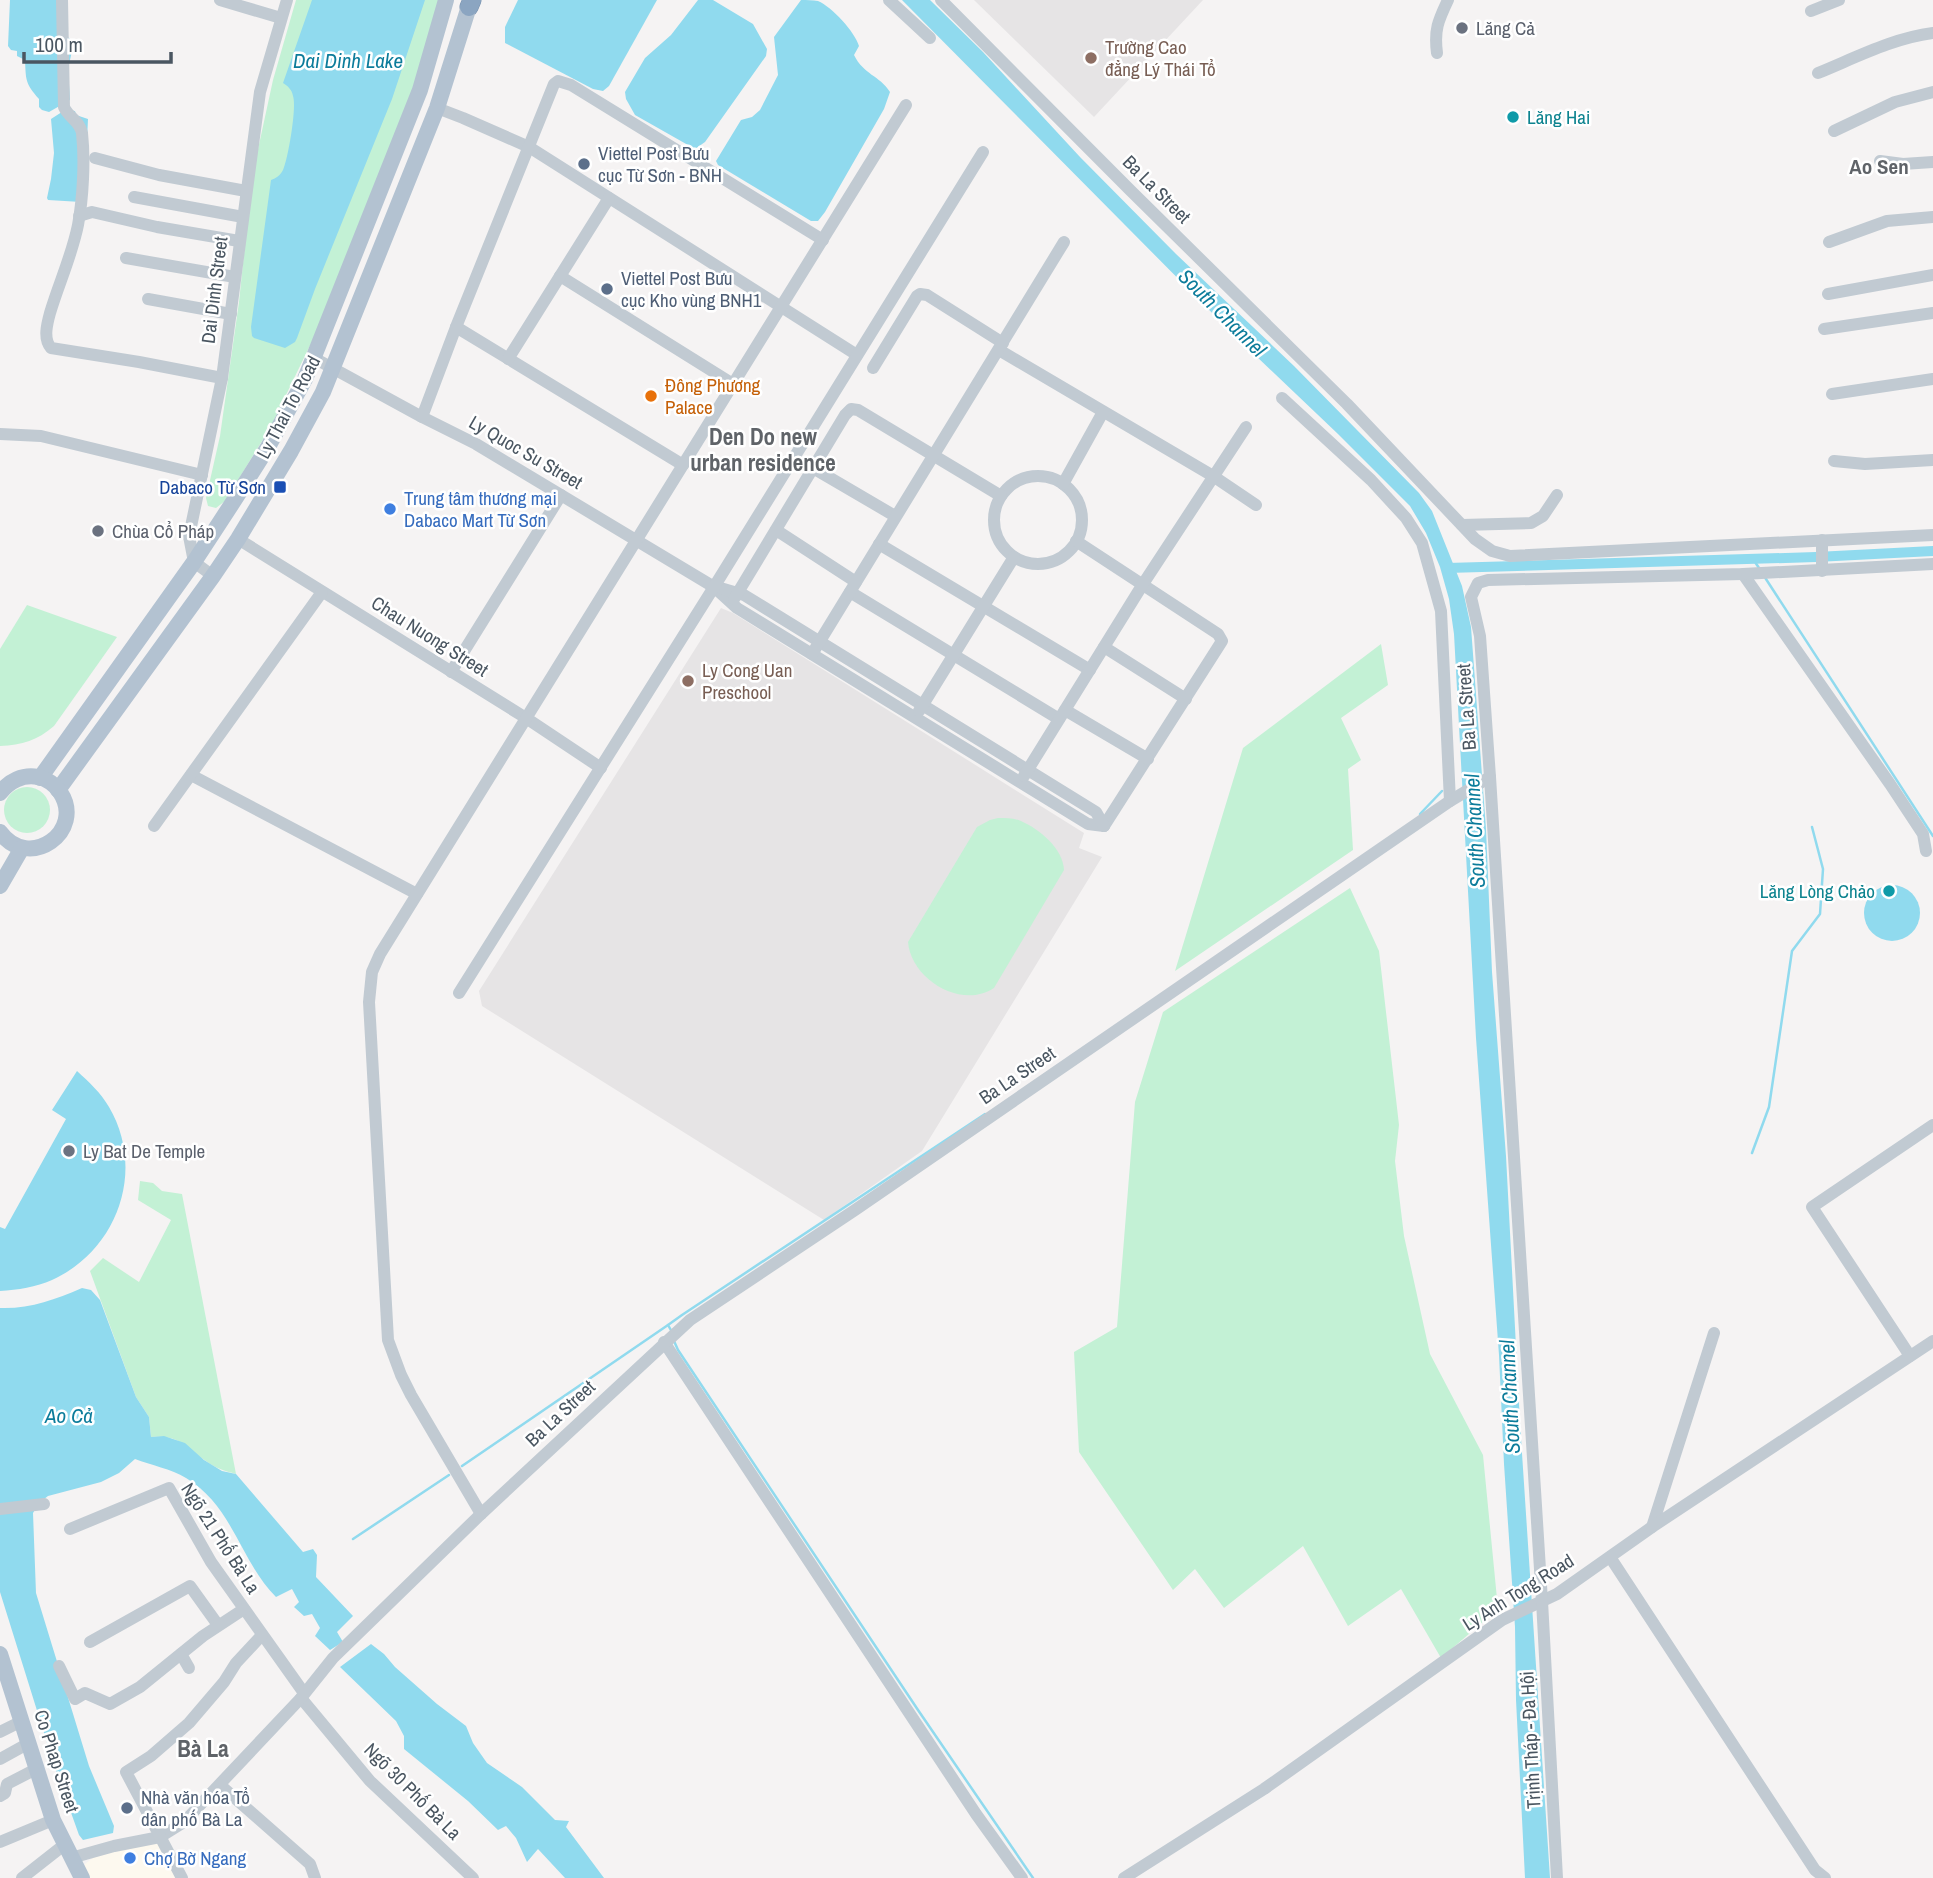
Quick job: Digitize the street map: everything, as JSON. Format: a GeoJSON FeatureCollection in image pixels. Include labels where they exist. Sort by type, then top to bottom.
{"type":"FeatureCollection","features":[{"type":"Feature","properties":{"kind":"main road","name":"Ly Thai To Road"},"geometry":{"type":"LineString","coordinates":[[40,778],[194,562],[268,447],[305,379],[420,90],[446,0]]}},
{"type":"Feature","properties":{"kind":"main road","name":"Ly Thai To Road"},"geometry":{"type":"LineString","coordinates":[[58,790],[238,539],[323,392],[437,108],[471,2]]}},
{"type":"Feature","properties":{"kind":"main road"},"geometry":{"type":"LineString","coordinates":[[0,834],[22,848],[37,848],[50,843],[61,832],[66,818],[65,803],[50,782],[40,778],[22,777],[3,784]]}},
{"type":"Feature","properties":{"kind":"main road"},"geometry":{"type":"LineString","coordinates":[[0,886],[22,848]]}},
{"type":"Feature","properties":{"kind":"main road","name":"Co Phap Street"},"geometry":{"type":"LineString","coordinates":[[0,1654],[53,1820],[82,1878]]}},
{"type":"Feature","properties":{"kind":"street"},"geometry":{"type":"LineString","coordinates":[[62,0],[64,107],[82,131],[83,167],[79,216],[68,261],[50,314],[46,339],[48,346],[222,378]]}},
{"type":"Feature","properties":{"kind":"street"},"geometry":{"type":"LineString","coordinates":[[220,0],[281,18]]}},
{"type":"Feature","properties":{"kind":"street","name":"Dai Dinh Street"},"geometry":{"type":"LineString","coordinates":[[194,562],[189,536],[222,378],[260,92],[287,0]]}},
{"type":"Feature","properties":{"kind":"street"},"geometry":{"type":"LineString","coordinates":[[889,0],[930,38]]}},
{"type":"Feature","properties":{"kind":"street","name":"Ba La Street"},"geometry":{"type":"LineString","coordinates":[[941,0],[1347,404],[1475,539],[1492,551],[1510,556],[1822,540]]}},
{"type":"Feature","properties":{"kind":"street"},"geometry":{"type":"LineString","coordinates":[[1437,53],[1434,36],[1448,0]]}},
{"type":"Feature","properties":{"kind":"street"},"geometry":{"type":"LineString","coordinates":[[1811,11],[1839,0]]}},
{"type":"Feature","properties":{"kind":"street"},"geometry":{"type":"LineString","coordinates":[[1818,73],[1892,43],[1933,33]]}},
{"type":"Feature","properties":{"kind":"street"},"geometry":{"type":"LineString","coordinates":[[422,417],[554,84],[558,81],[571,85],[823,240]]}},
{"type":"Feature","properties":{"kind":"street"},"geometry":{"type":"LineString","coordinates":[[1834,131],[1895,103],[1933,92]]}},
{"type":"Feature","properties":{"kind":"street"},"geometry":{"type":"LineString","coordinates":[[481,1514],[401,1375],[388,1340],[369,1002],[372,972],[380,954],[906,105]]}},
{"type":"Feature","properties":{"kind":"street"},"geometry":{"type":"LineString","coordinates":[[437,108],[529,147],[857,355]]}},
{"type":"Feature","properties":{"kind":"street"},"geometry":{"type":"LineString","coordinates":[[459,993],[983,152]]}},
{"type":"Feature","properties":{"kind":"street"},"geometry":{"type":"LineString","coordinates":[[95,158],[159,175],[246,191]]}},
{"type":"Feature","properties":{"kind":"street"},"geometry":{"type":"LineString","coordinates":[[1880,161],[1903,164],[1933,162]]}},
{"type":"Feature","properties":{"kind":"street"},"geometry":{"type":"LineString","coordinates":[[134,197],[243,217]]}},
{"type":"Feature","properties":{"kind":"street"},"geometry":{"type":"LineString","coordinates":[[508,359],[609,198]]}},
{"type":"Feature","properties":{"kind":"street"},"geometry":{"type":"LineString","coordinates":[[79,216],[92,212],[147,225],[239,241]]}},
{"type":"Feature","properties":{"kind":"street"},"geometry":{"type":"LineString","coordinates":[[1829,242],[1887,221],[1933,217]]}},
{"type":"Feature","properties":{"kind":"street"},"geometry":{"type":"LineString","coordinates":[[812,654],[1064,242]]}},
{"type":"Feature","properties":{"kind":"street"},"geometry":{"type":"LineString","coordinates":[[126,258],[235,277]]}},
{"type":"Feature","properties":{"kind":"street"},"geometry":{"type":"LineString","coordinates":[[1828,294],[1933,275]]}},
{"type":"Feature","properties":{"kind":"street"},"geometry":{"type":"LineString","coordinates":[[560,276],[733,384]]}},
{"type":"Feature","properties":{"kind":"street"},"geometry":{"type":"LineString","coordinates":[[873,368],[917,296],[927,295],[1001,347],[1256,505]]}},
{"type":"Feature","properties":{"kind":"street"},"geometry":{"type":"LineString","coordinates":[[148,299],[231,313]]}},
{"type":"Feature","properties":{"kind":"street"},"geometry":{"type":"LineString","coordinates":[[1824,329],[1933,313]]}},
{"type":"Feature","properties":{"kind":"street"},"geometry":{"type":"LineString","coordinates":[[456,327],[683,465]]}},
{"type":"Feature","properties":{"kind":"street","name":"Ly Quoc Su Street"},"geometry":{"type":"LineString","coordinates":[[314,358],[476,444],[735,598]]}},
{"type":"Feature","properties":{"kind":"street"},"geometry":{"type":"LineString","coordinates":[[1832,394],[1933,379]]}},
{"type":"Feature","properties":{"kind":"street"},"geometry":{"type":"LineString","coordinates":[[1282,398],[1371,480],[1406,518],[1422,543],[1441,611],[1451,801]]}},
{"type":"Feature","properties":{"kind":"street"},"geometry":{"type":"LineString","coordinates":[[735,598],[851,409],[858,410],[1001,496]]}},
{"type":"Feature","properties":{"kind":"street"},"geometry":{"type":"LineString","coordinates":[[1063,484],[1103,412]]}},
{"type":"Feature","properties":{"kind":"street"},"geometry":{"type":"LineString","coordinates":[[1020,782],[1143,584],[1246,426]]}},
{"type":"Feature","properties":{"kind":"street"},"geometry":{"type":"LineString","coordinates":[[0,434],[41,436],[202,475]]}},
{"type":"Feature","properties":{"kind":"street"},"geometry":{"type":"LineString","coordinates":[[1834,461],[1864,464],[1933,460]]}},
{"type":"Feature","properties":{"kind":"street"},"geometry":{"type":"LineString","coordinates":[[813,468],[895,516]]}},
{"type":"Feature","properties":{"kind":"street"},"geometry":{"type":"LineString","coordinates":[[1032,476],[1044,476],[1063,484],[1075,496],[1080,508],[1082,520],[1076,541],[1067,554],[1044,564],[1032,564],[1014,556],[1001,544],[996,532],[994,520],[1001,496],[1009,486],[1032,476]]}},
{"type":"Feature","properties":{"kind":"street"},"geometry":{"type":"LineString","coordinates":[[451,672],[561,495]]}},
{"type":"Feature","properties":{"kind":"street"},"geometry":{"type":"LineString","coordinates":[[1462,525],[1531,523],[1543,516],[1557,495]]}},
{"type":"Feature","properties":{"kind":"street"},"geometry":{"type":"LineString","coordinates":[[775,530],[954,655],[1148,759]]}},
{"type":"Feature","properties":{"kind":"street"},"geometry":{"type":"LineString","coordinates":[[1822,571],[1822,540],[1933,535]]}},
{"type":"Feature","properties":{"kind":"street","name":"Chau Nuong Street"},"geometry":{"type":"LineString","coordinates":[[238,539],[601,768]]}},
{"type":"Feature","properties":{"kind":"street"},"geometry":{"type":"LineString","coordinates":[[1076,541],[1219,634],[1222,641],[1104,826]]}},
{"type":"Feature","properties":{"kind":"street"},"geometry":{"type":"LineString","coordinates":[[879,544],[1090,670]]}},
{"type":"Feature","properties":{"kind":"street"},"geometry":{"type":"LineString","coordinates":[[915,717],[1014,556]]}},
{"type":"Feature","properties":{"kind":"street"},"geometry":{"type":"LineString","coordinates":[[194,562],[213,576]]}},
{"type":"Feature","properties":{"kind":"street","name":"Ba La Street"},"geometry":{"type":"LineString","coordinates":[[67,1852],[160,1838],[184,1822],[303,1695],[333,1658],[481,1514],[690,1320],[1490,777],[1480,636],[1471,597],[1478,583],[1488,580],[1822,571],[1933,564]]}},
{"type":"Feature","properties":{"kind":"street"},"geometry":{"type":"LineString","coordinates":[[1748,573],[1923,834],[1926,851]]}},
{"type":"Feature","properties":{"kind":"street"},"geometry":{"type":"LineString","coordinates":[[154,826],[322,592]]}},
{"type":"Feature","properties":{"kind":"street"},"geometry":{"type":"LineString","coordinates":[[735,598],[744,595],[1096,812],[1104,826]]}},
{"type":"Feature","properties":{"kind":"street"},"geometry":{"type":"LineString","coordinates":[[735,598],[812,654],[1088,824],[1104,826]]}},
{"type":"Feature","properties":{"kind":"street"},"geometry":{"type":"LineString","coordinates":[[1104,647],[1186,699]]}},
{"type":"Feature","properties":{"kind":"street"},"geometry":{"type":"LineString","coordinates":[[191,775],[417,894]]}},
{"type":"Feature","properties":{"kind":"street","name":"Trịnh Tháp - Đa Hội"},"geometry":{"type":"LineString","coordinates":[[1490,777],[1557,1878]]}},
{"type":"Feature","properties":{"kind":"street"},"geometry":{"type":"LineString","coordinates":[[1910,1356],[1812,1207],[1933,1125]]}},
{"type":"Feature","properties":{"kind":"street"},"geometry":{"type":"LineString","coordinates":[[1652,1527],[1714,1333]]}},
{"type":"Feature","properties":{"kind":"street","name":"Ly Anh Tong Road"},"geometry":{"type":"LineString","coordinates":[[1124,1878],[1264,1789],[1502,1620],[1556,1594],[1652,1527],[1933,1341]]}},
{"type":"Feature","properties":{"kind":"street"},"geometry":{"type":"LineString","coordinates":[[664,1342],[1021,1878]]}},
{"type":"Feature","properties":{"kind":"street","name":"Ngõ 21 Phố Bà La"},"geometry":{"type":"LineString","coordinates":[[71,1529],[169,1488],[211,1562],[303,1695]]}},
{"type":"Feature","properties":{"kind":"street"},"geometry":{"type":"LineString","coordinates":[[0,1509],[44,1504]]}},
{"type":"Feature","properties":{"kind":"street"},"geometry":{"type":"LineString","coordinates":[[1610,1557],[1815,1870],[1825,1878]]}},
{"type":"Feature","properties":{"kind":"street"},"geometry":{"type":"LineString","coordinates":[[90,1642],[190,1586],[218,1625]]}},
{"type":"Feature","properties":{"kind":"street"},"geometry":{"type":"LineString","coordinates":[[59,1665],[75,1699],[85,1693],[110,1704],[140,1687],[218,1625],[244,1609]]}},
{"type":"Feature","properties":{"kind":"street"},"geometry":{"type":"LineString","coordinates":[[182,1878],[126,1772],[151,1756],[189,1723],[224,1682],[236,1663],[262,1635]]}},
{"type":"Feature","properties":{"kind":"street"},"geometry":{"type":"LineString","coordinates":[[181,1654],[189,1668]]}},
{"type":"Feature","properties":{"kind":"street","name":"Ngõ 30 Phố Bà La"},"geometry":{"type":"LineString","coordinates":[[303,1695],[370,1780],[473,1878]]}},
{"type":"Feature","properties":{"kind":"street"},"geometry":{"type":"LineString","coordinates":[[0,1731],[22,1721]]}},
{"type":"Feature","properties":{"kind":"street"},"geometry":{"type":"LineString","coordinates":[[0,1759],[29,1743]]}},
{"type":"Feature","properties":{"kind":"street"},"geometry":{"type":"LineString","coordinates":[[0,1796],[5,1793],[6,1784],[36,1769]]}},
{"type":"Feature","properties":{"kind":"street"},"geometry":{"type":"LineString","coordinates":[[220,1785],[310,1864],[315,1878]]}},
{"type":"Feature","properties":{"kind":"street"},"geometry":{"type":"LineString","coordinates":[[0,1842],[53,1820]]}},
{"type":"Feature","properties":{"kind":"street"},"geometry":{"type":"LineString","coordinates":[[22,1878],[67,1852]]}},
{"type":"Feature","properties":{"kind":"shaded area","name":"Trường Cao đẳng Lý Thái Tổ"},"geometry":{"type":"Polygon","coordinates":[[[974,0],[1203,0],[1094,117],[974,0]]]}},
{"type":"Feature","properties":{"kind":"shaded area"},"geometry":{"type":"Polygon","coordinates":[[[721,608],[1084,833],[1079,848],[1102,857],[922,1151],[824,1220],[482,1006],[479,991],[721,608]]]}},
{"type":"Feature","properties":{"kind":"shaded area","name":"Chợ Bờ Ngang"},"geometry":{"type":"Polygon","coordinates":[[[159,1840],[179,1878],[89,1878],[83,1868],[94,1857],[159,1840]]]}},
{"type":"Feature","properties":{"kind":"green space"},"geometry":{"type":"Polygon","coordinates":[[[296,0],[440,0],[406,109],[316,333],[270,428],[225,501],[216,508],[208,506],[206,498],[220,436],[239,302],[252,177],[273,80],[296,0]]]}},
{"type":"Feature","properties":{"kind":"green space"},"geometry":{"type":"Polygon","coordinates":[[[27,605],[117,637],[54,726],[29,741],[0,746],[0,649],[27,605]]]}},
{"type":"Feature","properties":{"kind":"green space"},"geometry":{"type":"Polygon","coordinates":[[[1381,644],[1388,685],[1341,718],[1361,760],[1348,769],[1353,850],[1175,971],[1243,748],[1381,644]]]}},
{"type":"Feature","properties":{"kind":"green space"},"geometry":{"type":"Polygon","coordinates":[[[27,787],[43,794],[50,810],[43,826],[27,833],[11,826],[4,810],[11,794],[27,787]]]}},
{"type":"Feature","properties":{"kind":"green space"},"geometry":{"type":"Polygon","coordinates":[[[998,818],[1018,820],[1042,834],[1055,847],[1064,870],[994,988],[981,994],[953,993],[928,979],[918,968],[911,956],[908,942],[977,827],[998,818]]]}},
{"type":"Feature","properties":{"kind":"green space"},"geometry":{"type":"Polygon","coordinates":[[[1350,888],[1379,951],[1399,1125],[1395,1161],[1404,1236],[1430,1354],[1483,1455],[1498,1609],[1441,1658],[1401,1589],[1348,1626],[1303,1546],[1224,1608],[1195,1569],[1173,1590],[1079,1452],[1074,1352],[1117,1327],[1135,1102],[1163,1012],[1350,888]]]}},
{"type":"Feature","properties":{"kind":"green space"},"geometry":{"type":"Polygon","coordinates":[[[140,1181],[153,1183],[162,1191],[182,1194],[236,1474],[213,1466],[175,1440],[151,1437],[149,1417],[136,1397],[90,1271],[103,1258],[139,1282],[171,1220],[138,1200],[140,1181]]]}},
{"type":"Feature","properties":{"kind":"water"},"geometry":{"type":"Polygon","coordinates":[[[10,0],[65,0],[65,35],[74,42],[68,69],[70,100],[49,112],[39,107],[39,99],[26,77],[25,60],[8,46],[10,0]]]}},
{"type":"Feature","properties":{"kind":"water","name":"Dai Dinh Lake"},"geometry":{"type":"Polygon","coordinates":[[[312,0],[425,0],[392,99],[297,338],[285,348],[254,338],[251,327],[271,180],[283,170],[293,121],[292,94],[290,88],[283,83],[312,0]]]}},
{"type":"Feature","properties":{"kind":"water"},"geometry":{"type":"Polygon","coordinates":[[[518,0],[657,0],[609,86],[603,91],[593,89],[505,43],[505,27],[518,0]]]}},
{"type":"Feature","properties":{"kind":"water"},"geometry":{"type":"Polygon","coordinates":[[[698,0],[713,0],[753,24],[767,49],[766,56],[705,142],[695,149],[635,115],[625,92],[645,58],[671,35],[698,0]]]}},
{"type":"Feature","properties":{"kind":"water"},"geometry":{"type":"Polygon","coordinates":[[[801,0],[818,1],[842,20],[859,46],[854,55],[858,62],[890,92],[884,109],[818,221],[811,221],[718,165],[716,161],[741,120],[752,117],[760,110],[778,75],[774,37],[801,0]]]}},
{"type":"Feature","properties":{"kind":"water","name":"South Channel"},"geometry":{"type":"Polygon","coordinates":[[[902,0],[930,0],[1176,254],[1294,366],[1419,493],[1432,511],[1462,586],[1471,627],[1486,829],[1492,972],[1506,1156],[1520,1423],[1550,1878],[1525,1878],[1515,1627],[1476,1038],[1454,634],[1449,599],[1440,567],[1426,533],[1410,506],[1234,335],[902,0]]]}},
{"type":"Feature","properties":{"kind":"water"},"geometry":{"type":"Polygon","coordinates":[[[65,110],[75,111],[76,115],[88,119],[85,181],[81,202],[47,198],[54,153],[51,119],[65,110]]]}},
{"type":"Feature","properties":{"kind":"water"},"geometry":{"type":"Polygon","coordinates":[[[1892,885],[1903,887],[1912,893],[1918,902],[1918,924],[1912,933],[1903,939],[1892,941],[1881,939],[1872,933],[1866,924],[1864,913],[1866,902],[1872,893],[1881,887],[1892,885]]]}},
{"type":"Feature","properties":{"kind":"water"},"geometry":{"type":"Polygon","coordinates":[[[77,1071],[106,1102],[120,1131],[125,1156],[125,1182],[119,1206],[109,1229],[94,1249],[75,1267],[40,1285],[0,1291],[0,1227],[5,1229],[66,1119],[52,1110],[77,1071]]]}},
{"type":"Feature","properties":{"kind":"water","name":"Ao Cả"},"geometry":{"type":"Polygon","coordinates":[[[82,1288],[91,1290],[100,1300],[136,1397],[149,1417],[151,1437],[164,1436],[185,1443],[222,1471],[236,1474],[303,1552],[313,1549],[317,1555],[316,1577],[353,1616],[337,1632],[343,1642],[330,1650],[315,1636],[320,1628],[312,1614],[304,1616],[294,1607],[299,1602],[292,1589],[276,1597],[264,1583],[215,1503],[186,1478],[167,1470],[135,1459],[119,1473],[101,1482],[48,1496],[39,1503],[33,1513],[36,1593],[89,1766],[114,1826],[113,1833],[83,1840],[54,1765],[0,1592],[0,1308],[42,1303],[82,1288]]]}},
{"type":"Feature","properties":{"kind":"water"},"geometry":{"type":"Polygon","coordinates":[[[371,1644],[437,1704],[466,1726],[473,1743],[487,1763],[522,1787],[555,1820],[569,1821],[566,1827],[604,1878],[565,1878],[538,1849],[527,1862],[516,1838],[506,1826],[498,1830],[468,1801],[404,1749],[404,1736],[396,1721],[340,1667],[371,1644]]]}},
{"type":"Feature","properties":{"kind":"waterway"},"geometry":{"type":"LineString","coordinates":[[1447,568],[1933,551]]}},
{"type":"Feature","properties":{"kind":"waterway"},"geometry":{"type":"LineString","coordinates":[[1753,559],[1759,568]]}},
{"type":"Feature","properties":{"kind":"waterway"},"geometry":{"type":"LineString","coordinates":[[1764,576],[1933,836]]}},
{"type":"Feature","properties":{"kind":"waterway"},"geometry":{"type":"LineString","coordinates":[[1420,814],[1442,791]]}},
{"type":"Feature","properties":{"kind":"waterway"},"geometry":{"type":"LineString","coordinates":[[1752,1153],[1769,1107],[1792,951],[1820,914],[1823,869],[1812,827]]}},
{"type":"Feature","properties":{"kind":"waterway"},"geometry":{"type":"LineString","coordinates":[[672,1332],[668,1325],[682,1315],[985,1114]]}},
{"type":"Feature","properties":{"kind":"waterway"},"geometry":{"type":"LineString","coordinates":[[462,1466],[668,1325]]}},
{"type":"Feature","properties":{"kind":"waterway"},"geometry":{"type":"LineString","coordinates":[[674,1341],[918,1710],[1033,1878]]}},
{"type":"Feature","properties":{"kind":"waterway"},"geometry":{"type":"LineString","coordinates":[[353,1539],[449,1475]]}},
{"type":"Feature","properties":{"kind":"place","name":"Lăng Cả"},"geometry":{"type":"Point","coordinates":[1462,28]}},
{"type":"Feature","properties":{"kind":"place","name":"Trường Cao đẳng Lý Thái Tổ"},"geometry":{"type":"Point","coordinates":[1091,58]}},
{"type":"Feature","properties":{"kind":"place","name":"Lăng Hai"},"geometry":{"type":"Point","coordinates":[1513,117]}},
{"type":"Feature","properties":{"kind":"place","name":"Viettel Post Bưu cục Từ Sơn - BNH"},"geometry":{"type":"Point","coordinates":[584,164]}},
{"type":"Feature","properties":{"kind":"place","name":"Viettel Post Bưu cục Kho vùng BNH1"},"geometry":{"type":"Point","coordinates":[607,289]}},
{"type":"Feature","properties":{"kind":"place","name":"Đông Phương Palace"},"geometry":{"type":"Point","coordinates":[651,396]}},
{"type":"Feature","properties":{"kind":"place","name":"Dabaco Từ Sơn"},"geometry":{"type":"Point","coordinates":[280,487]}},
{"type":"Feature","properties":{"kind":"place","name":"Trung tâm thương mại Dabaco Mart Từ Sơn"},"geometry":{"type":"Point","coordinates":[390,509]}},
{"type":"Feature","properties":{"kind":"place","name":"Chùa Cổ Pháp"},"geometry":{"type":"Point","coordinates":[98,531]}},
{"type":"Feature","properties":{"kind":"place","name":"Ly Cong Uan Preschool"},"geometry":{"type":"Point","coordinates":[688,681]}},
{"type":"Feature","properties":{"kind":"place","name":"Lăng Lòng Chảo"},"geometry":{"type":"Point","coordinates":[1889,891]}},
{"type":"Feature","properties":{"kind":"place","name":"Ly Bat De Temple"},"geometry":{"type":"Point","coordinates":[69,1151]}},
{"type":"Feature","properties":{"kind":"place","name":"Nhà văn hóa Tổ dân phố Bà La"},"geometry":{"type":"Point","coordinates":[127,1808]}},
{"type":"Feature","properties":{"kind":"place","name":"Chợ Bờ Ngang"},"geometry":{"type":"Point","coordinates":[130,1858]}},
{"type":"Feature","properties":{"kind":"district","name":"Ao Sen"},"geometry":{"type":"Point","coordinates":[1879,167]}},
{"type":"Feature","properties":{"kind":"district","name":"Den Do new urban residence"},"geometry":{"type":"Point","coordinates":[763,450]}},
{"type":"Feature","properties":{"kind":"district","name":"Bà La"},"geometry":{"type":"Point","coordinates":[203,1749]}}]}
